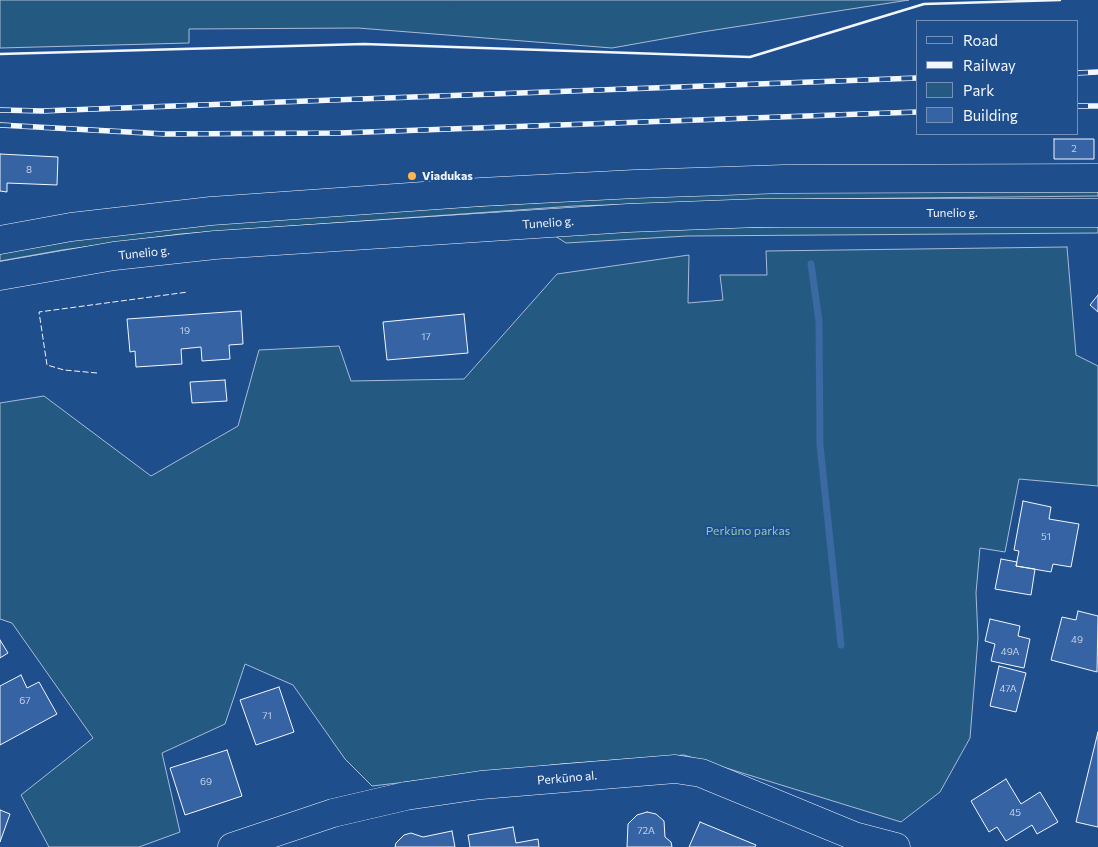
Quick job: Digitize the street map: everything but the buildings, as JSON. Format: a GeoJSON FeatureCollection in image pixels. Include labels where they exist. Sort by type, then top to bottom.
{"type":"FeatureCollection","features":[{"type":"Feature","properties":{"kind":"main road"},"geometry":{"type":"LineString","coordinates":[[0,240],[71,227],[211,210],[482,192],[635,184],[784,180],[1098,178]]}},
{"type":"Feature","properties":{"kind":"main road","name":"Tunelio g."},"geometry":{"type":"LineString","coordinates":[[0,276],[114,256],[215,245],[628,218],[758,213],[1098,213]]}},
{"type":"Feature","properties":{"kind":"main road","name":"Perkūno al."},"geometry":{"type":"LineString","coordinates":[[232,847],[333,813],[406,796],[481,785],[675,769],[701,773],[854,836],[896,847]]}},
{"type":"Feature","properties":{"kind":"green space"},"geometry":{"type":"Polygon","coordinates":[[[0,0],[909,0],[612,48],[358,28],[189,29],[189,43],[0,48],[0,0]]]}},
{"type":"Feature","properties":{"kind":"green space"},"geometry":{"type":"Polygon","coordinates":[[[1098,190],[1098,196],[815,199],[574,206],[180,234],[62,250],[0,261],[0,253],[60,242],[179,226],[446,208],[705,193],[1098,190]]]}},
{"type":"Feature","properties":{"kind":"green space"},"geometry":{"type":"Polygon","coordinates":[[[1098,225],[1098,233],[687,236],[566,243],[555,236],[667,229],[806,226],[1098,225]]]}},
{"type":"Feature","properties":{"kind":"green space","name":"Perkūno parkas"},"geometry":{"type":"Polygon","coordinates":[[[1067,247],[1076,355],[1098,366],[1098,486],[1019,479],[1005,552],[980,548],[976,593],[978,638],[970,738],[940,792],[901,822],[684,755],[561,764],[372,786],[345,759],[293,685],[245,664],[225,724],[162,753],[180,832],[139,847],[49,847],[21,795],[93,738],[12,623],[0,619],[0,403],[44,396],[151,476],[238,426],[259,350],[339,346],[351,381],[464,379],[557,274],[689,255],[688,303],[723,300],[720,275],[767,275],[766,251],[1067,247]]]}},
{"type":"Feature","properties":{"kind":"waterway"},"geometry":{"type":"LineString","coordinates":[[811,264],[819,321],[820,445],[841,645]]}},
{"type":"Feature","properties":{"kind":"railway"},"geometry":{"type":"LineString","coordinates":[[1078,73],[1098,72]]}},
{"type":"Feature","properties":{"kind":"railway"},"geometry":{"type":"LineString","coordinates":[[0,110],[42,111],[916,78]]}},
{"type":"Feature","properties":{"kind":"railway"},"geometry":{"type":"LineString","coordinates":[[1078,106],[1098,106]]}},
{"type":"Feature","properties":{"kind":"railway"},"geometry":{"type":"LineString","coordinates":[[0,125],[165,134],[340,133],[916,112]]}},
{"type":"Feature","properties":{"kind":"fence"},"geometry":{"type":"LineString","coordinates":[[97,373],[64,370],[47,365],[39,312],[188,292]]}},
{"type":"Feature","properties":{"kind":"wall"},"geometry":{"type":"LineString","coordinates":[[0,54],[364,44],[750,57],[924,4],[1060,0]]}},
{"type":"Feature","properties":{"kind":"place","name":"Viadukas"},"geometry":{"type":"Point","coordinates":[412,176]}}]}
